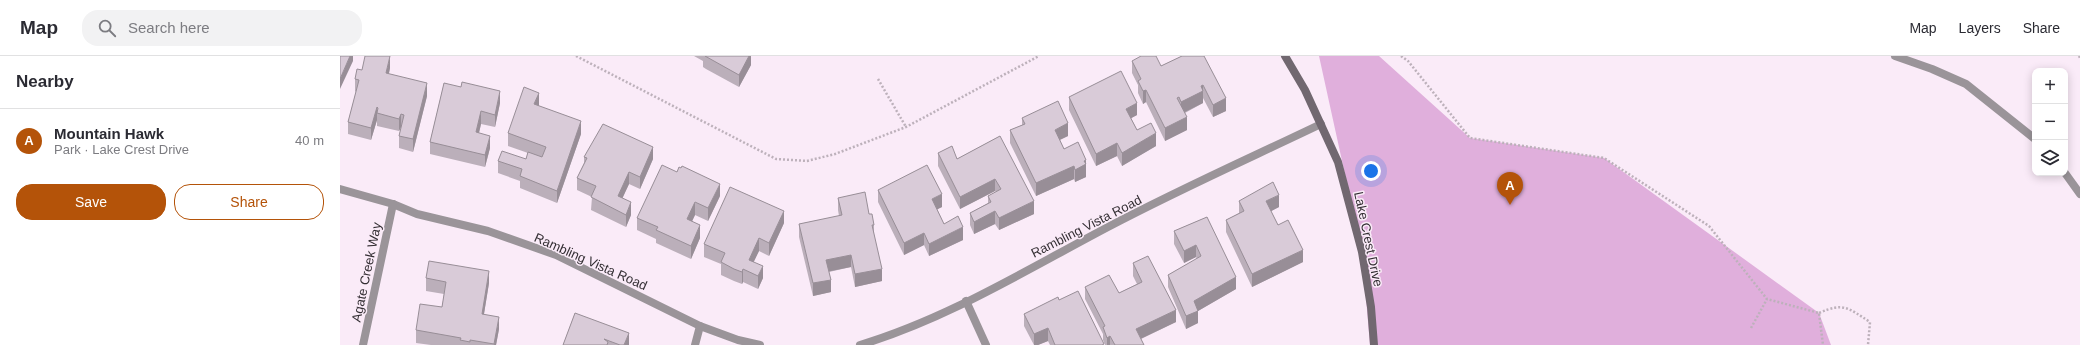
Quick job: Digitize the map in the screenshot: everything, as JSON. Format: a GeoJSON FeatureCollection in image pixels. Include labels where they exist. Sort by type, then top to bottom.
{"type":"FeatureCollection","features":[{"type":"Feature","properties":{"kind":"main road","name":"Lake Crest Drive"},"geometry":{"type":"LineString","coordinates":[[1285,56],[1305,90],[1338,162],[1353,210],[1367,280],[1374,345]]}},
{"type":"Feature","properties":{"kind":"street"},"geometry":{"type":"LineString","coordinates":[[1895,56],[1932,69],[1966,84],[2032,137]]}},
{"type":"Feature","properties":{"kind":"street","name":"Rambling Vista Road"},"geometry":{"type":"LineString","coordinates":[[860,345],[884,338],[966,301],[1108,226],[1321,124]]}},
{"type":"Feature","properties":{"kind":"street"},"geometry":{"type":"LineString","coordinates":[[2067,176],[2080,194]]}},
{"type":"Feature","properties":{"kind":"street","name":"Rambling Vista Road"},"geometry":{"type":"LineString","coordinates":[[340,188],[393,204],[417,214],[488,231],[556,255],[700,326],[738,340],[760,345]]}},
{"type":"Feature","properties":{"kind":"street","name":"Agate Creek Way"},"geometry":{"type":"LineString","coordinates":[[363,345],[393,204]]}},
{"type":"Feature","properties":{"kind":"street"},"geometry":{"type":"LineString","coordinates":[[966,301],[986,345]]}},
{"type":"Feature","properties":{"kind":"street"},"geometry":{"type":"LineString","coordinates":[[695,345],[700,326]]}},
{"type":"Feature","properties":{"kind":"path"},"geometry":{"type":"LineString","coordinates":[[576,56],[776,159],[807,161],[835,154],[906,127],[1039,56]]}},
{"type":"Feature","properties":{"kind":"path"},"geometry":{"type":"LineString","coordinates":[[1401,56],[1408,61],[1470,138],[1604,158],[1709,226],[1767,299],[1819,313],[1834,307],[1848,308],[1870,322],[1868,345]]}},
{"type":"Feature","properties":{"kind":"path"},"geometry":{"type":"LineString","coordinates":[[878,79],[906,127]]}},
{"type":"Feature","properties":{"kind":"path"},"geometry":{"type":"LineString","coordinates":[[1751,328],[1767,299]]}},
{"type":"Feature","properties":{"kind":"path"},"geometry":{"type":"LineString","coordinates":[[1819,313],[1823,345]]}},
{"type":"Feature","properties":{"kind":"shaded area"},"geometry":{"type":"Polygon","coordinates":[[[1319,56],[1379,56],[1470,138],[1604,158],[1819,313],[1831,345],[1370,345],[1362,252],[1319,56]]]}},
{"type":"Feature","properties":{"kind":"building"},"geometry":{"type":"Polygon","coordinates":[[[340,56],[350,56],[340,79],[340,56]]]}},
{"type":"Feature","properties":{"kind":"building"},"geometry":{"type":"Polygon","coordinates":[[[365,56],[390,56],[386,73],[427,83],[413,139],[399,136],[404,115],[401,114],[399,119],[377,113],[377,107],[371,128],[348,122],[359,80],[355,79],[357,69],[362,70],[365,56]]]}},
{"type":"Feature","properties":{"kind":"building"},"geometry":{"type":"Polygon","coordinates":[[[705,56],[749,56],[739,75],[705,56]]]}},
{"type":"Feature","properties":{"kind":"building"},"geometry":{"type":"Polygon","coordinates":[[[1141,56],[1156,56],[1161,66],[1182,56],[1204,56],[1226,98],[1213,105],[1203,85],[1201,86],[1203,91],[1181,102],[1179,97],[1177,98],[1187,117],[1165,128],[1146,90],[1143,91],[1138,81],[1141,79],[1132,61],[1141,56]]]}},
{"type":"Feature","properties":{"kind":"building"},"geometry":{"type":"Polygon","coordinates":[[[1121,71],[1137,103],[1126,109],[1137,130],[1151,123],[1156,133],[1122,153],[1117,143],[1096,154],[1069,97],[1121,71]]]}},
{"type":"Feature","properties":{"kind":"building"},"geometry":{"type":"Polygon","coordinates":[[[462,82],[500,91],[495,115],[481,111],[476,132],[490,136],[485,155],[430,142],[444,83],[461,87],[462,82]]]}},
{"type":"Feature","properties":{"kind":"building"},"geometry":{"type":"Polygon","coordinates":[[[524,87],[539,93],[534,104],[581,121],[557,191],[520,176],[522,169],[498,161],[502,151],[526,159],[528,152],[542,157],[546,147],[508,133],[524,87]]]}},
{"type":"Feature","properties":{"kind":"building"},"geometry":{"type":"Polygon","coordinates":[[[1058,101],[1068,123],[1055,130],[1064,149],[1078,142],[1086,160],[1084,161],[1086,164],[1075,170],[1074,166],[1036,183],[1010,130],[1025,124],[1022,118],[1058,101]]]}},
{"type":"Feature","properties":{"kind":"building"},"geometry":{"type":"Polygon","coordinates":[[[603,124],[653,147],[640,177],[629,172],[618,196],[631,202],[626,215],[591,197],[596,186],[577,178],[587,158],[584,157],[603,124]]]}},
{"type":"Feature","properties":{"kind":"building"},"geometry":{"type":"Polygon","coordinates":[[[1000,136],[1034,201],[999,218],[995,211],[974,222],[970,213],[991,202],[988,196],[1001,189],[995,179],[960,197],[938,153],[952,146],[957,159],[1000,136]]]}},
{"type":"Feature","properties":{"kind":"building"},"geometry":{"type":"Polygon","coordinates":[[[662,165],[677,172],[679,167],[681,168],[682,166],[720,184],[708,208],[695,202],[687,219],[700,225],[691,246],[656,230],[658,227],[637,218],[662,165]]]}},
{"type":"Feature","properties":{"kind":"building"},"geometry":{"type":"Polygon","coordinates":[[[927,165],[942,194],[932,199],[944,224],[958,216],[963,227],[929,244],[924,233],[904,243],[878,190],[927,165]]]}},
{"type":"Feature","properties":{"kind":"building"},"geometry":{"type":"Polygon","coordinates":[[[1273,182],[1279,195],[1266,201],[1278,225],[1288,220],[1303,250],[1252,274],[1226,220],[1244,211],[1239,201],[1273,182]]]}},
{"type":"Feature","properties":{"kind":"building"},"geometry":{"type":"Polygon","coordinates":[[[730,187],[784,211],[769,243],[759,238],[749,260],[763,266],[758,276],[743,269],[742,272],[734,269],[721,262],[725,253],[704,244],[730,187]]]}},
{"type":"Feature","properties":{"kind":"building"},"geometry":{"type":"Polygon","coordinates":[[[865,192],[869,214],[872,214],[874,225],[872,225],[882,269],[855,274],[851,255],[826,260],[831,280],[813,283],[799,224],[842,215],[838,198],[865,192]]]}},
{"type":"Feature","properties":{"kind":"building"},"geometry":{"type":"Polygon","coordinates":[[[1207,217],[1236,277],[1194,301],[1198,311],[1186,316],[1168,275],[1201,256],[1196,245],[1184,251],[1174,231],[1207,217]]]}},
{"type":"Feature","properties":{"kind":"building"},"geometry":{"type":"Polygon","coordinates":[[[1148,256],[1176,310],[1136,329],[1144,345],[1115,345],[1110,336],[1107,338],[1103,327],[1105,326],[1085,287],[1109,275],[1119,293],[1142,282],[1133,263],[1148,256]]]}},
{"type":"Feature","properties":{"kind":"building"},"geometry":{"type":"Polygon","coordinates":[[[429,261],[489,271],[482,314],[499,317],[494,344],[470,340],[470,342],[460,340],[461,338],[416,330],[420,304],[442,307],[446,282],[426,278],[429,261]]]}},
{"type":"Feature","properties":{"kind":"building"},"geometry":{"type":"Polygon","coordinates":[[[1078,291],[1104,344],[1055,345],[1048,328],[1034,334],[1024,314],[1058,297],[1059,300],[1078,291]]]}},
{"type":"Feature","properties":{"kind":"building"},"geometry":{"type":"Polygon","coordinates":[[[575,313],[629,333],[624,345],[604,339],[608,342],[607,345],[563,345],[575,313]]]}},
{"type":"Feature","properties":{"kind":"place","name":"Mountain Hawk"},"geometry":{"type":"Point","coordinates":[1510,205]}}]}
